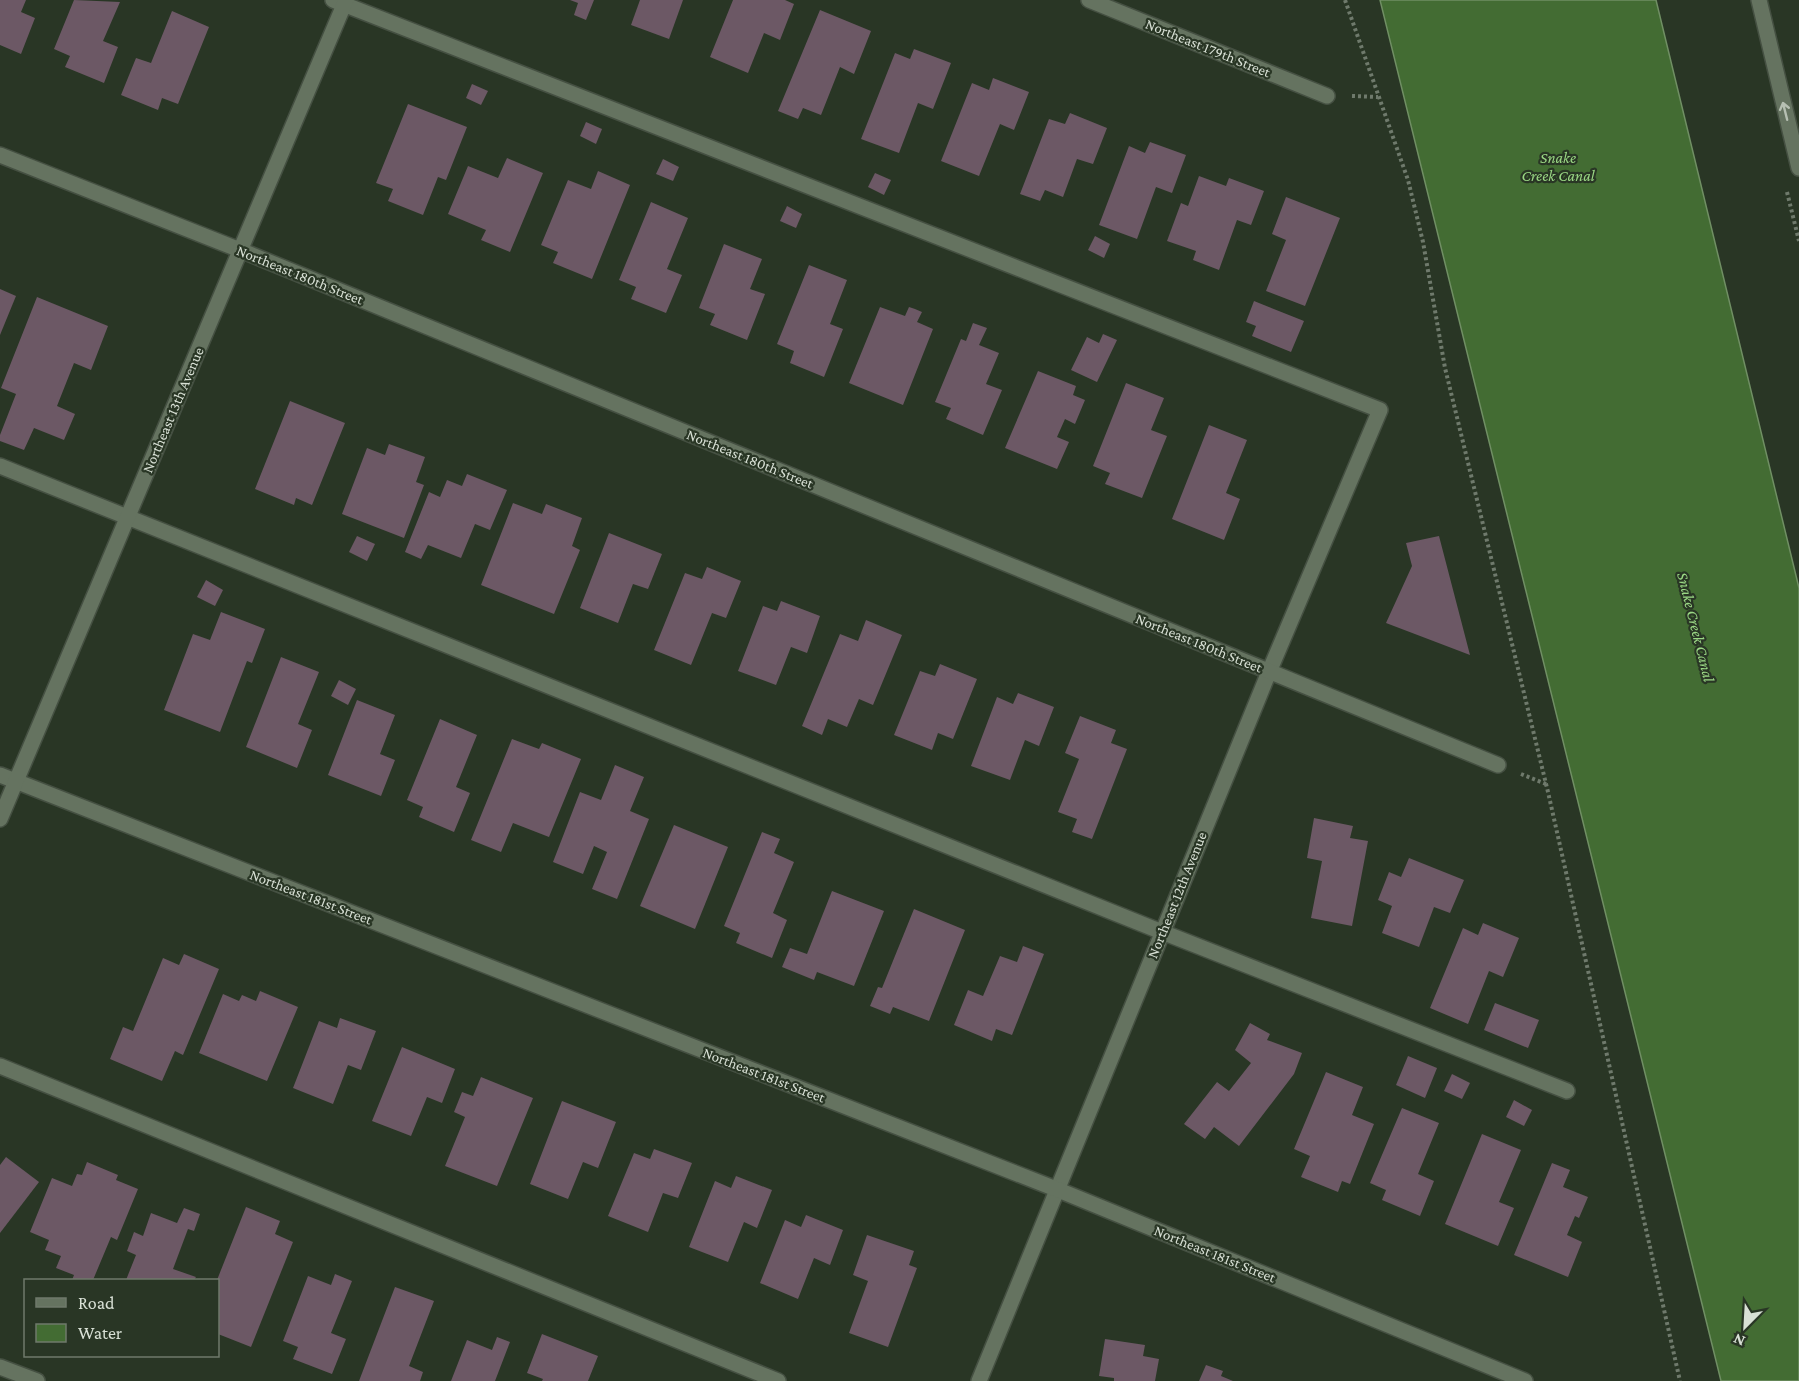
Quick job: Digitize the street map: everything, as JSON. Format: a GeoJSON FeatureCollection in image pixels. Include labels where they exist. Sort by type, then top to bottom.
{"type":"FeatureCollection","features":[{"type":"Feature","properties":{"kind":"street","name":"Northeast 179th Street"},"geometry":{"type":"LineString","coordinates":[[1089,0],[1327,96]]}},
{"type":"Feature","properties":{"kind":"street"},"geometry":{"type":"LineString","coordinates":[[1759,0],[1799,168]]}},
{"type":"Feature","properties":{"kind":"street","name":"Northeast 13th Avenue"},"geometry":{"type":"LineString","coordinates":[[0,819],[240,250],[341,2]]}},
{"type":"Feature","properties":{"kind":"street","name":"Northeast 12th Avenue"},"geometry":{"type":"LineString","coordinates":[[341,2],[1380,410],[1269,672],[979,1381]]}},
{"type":"Feature","properties":{"kind":"street","name":"Northeast 180th Street"},"geometry":{"type":"LineString","coordinates":[[0,155],[240,250],[1498,765]]}},
{"type":"Feature","properties":{"kind":"street"},"geometry":{"type":"LineString","coordinates":[[0,466],[1162,932],[1567,1091]]}},
{"type":"Feature","properties":{"kind":"street","name":"Northeast 181st Street"},"geometry":{"type":"LineString","coordinates":[[0,775],[1056,1189],[1525,1381]]}},
{"type":"Feature","properties":{"kind":"street"},"geometry":{"type":"LineString","coordinates":[[0,1066],[778,1381]]}},
{"type":"Feature","properties":{"kind":"street"},"geometry":{"type":"LineString","coordinates":[[0,1366],[37,1381]]}},
{"type":"Feature","properties":{"kind":"path"},"geometry":{"type":"LineString","coordinates":[[1345,0],[1408,180],[1423,242],[1445,368],[1548,792],[1680,1381]]}},
{"type":"Feature","properties":{"kind":"water","name":"Snake Creek Canal"},"geometry":{"type":"Polygon","coordinates":[[[1380,0],[1656,0],[1799,588],[1799,1381],[1721,1381],[1380,0]]]}},
{"type":"Feature","properties":{"kind":"building"},"geometry":{"type":"Polygon","coordinates":[[[0,0],[26,0],[21,12],[35,18],[21,54],[0,45],[0,0]]]}},
{"type":"Feature","properties":{"kind":"building"},"geometry":{"type":"Polygon","coordinates":[[[74,0],[120,2],[103,41],[118,47],[104,83],[65,67],[70,56],[54,49],[74,0]]]}},
{"type":"Feature","properties":{"kind":"building"},"geometry":{"type":"Polygon","coordinates":[[[570,0],[594,0],[586,20],[574,15],[578,3],[570,0]]]}},
{"type":"Feature","properties":{"kind":"building"},"geometry":{"type":"Polygon","coordinates":[[[640,0],[683,0],[669,39],[631,25],[640,0]]]}},
{"type":"Feature","properties":{"kind":"building"},"geometry":{"type":"Polygon","coordinates":[[[733,0],[785,0],[794,4],[780,40],[764,33],[748,73],[710,57],[733,0]]]}},
{"type":"Feature","properties":{"kind":"building"},"geometry":{"type":"Polygon","coordinates":[[[820,10],[871,31],[854,74],[840,67],[821,115],[803,108],[798,119],[778,111],[820,10]]]}},
{"type":"Feature","properties":{"kind":"building"},"geometry":{"type":"Polygon","coordinates":[[[172,11],[209,27],[178,104],[162,98],[158,110],[121,95],[136,58],[151,63],[172,11]]]}},
{"type":"Feature","properties":{"kind":"building"},"geometry":{"type":"Polygon","coordinates":[[[914,49],[951,63],[933,109],[918,103],[899,153],[861,139],[895,53],[910,59],[914,49]]]}},
{"type":"Feature","properties":{"kind":"building"},"geometry":{"type":"Polygon","coordinates":[[[993,78],[1029,92],[1014,130],[1000,124],[979,176],[941,161],[972,83],[989,90],[993,78]]]}},
{"type":"Feature","properties":{"kind":"building"},"geometry":{"type":"Polygon","coordinates":[[[472,84],[488,91],[481,105],[466,98],[472,84]]]}},
{"type":"Feature","properties":{"kind":"building"},"geometry":{"type":"Polygon","coordinates":[[[408,104],[467,127],[446,180],[438,177],[423,215],[388,201],[393,189],[376,183],[408,104]]]}},
{"type":"Feature","properties":{"kind":"building"},"geometry":{"type":"Polygon","coordinates":[[[1070,113],[1107,128],[1093,164],[1077,159],[1063,197],[1045,190],[1040,201],[1020,194],[1049,119],[1065,124],[1070,113]]]}},
{"type":"Feature","properties":{"kind":"building"},"geometry":{"type":"Polygon","coordinates":[[[586,122],[602,129],[596,144],[580,136],[586,122]]]}},
{"type":"Feature","properties":{"kind":"building"},"geometry":{"type":"Polygon","coordinates":[[[1150,142],[1186,155],[1172,193],[1156,187],[1137,239],[1099,225],[1129,146],[1145,153],[1150,142]]]}},
{"type":"Feature","properties":{"kind":"building"},"geometry":{"type":"Polygon","coordinates":[[[507,158],[543,173],[510,252],[481,240],[486,230],[448,214],[468,166],[498,178],[507,158]]]}},
{"type":"Feature","properties":{"kind":"building"},"geometry":{"type":"Polygon","coordinates":[[[663,159],[679,167],[673,181],[656,174],[663,159]]]}},
{"type":"Feature","properties":{"kind":"building"},"geometry":{"type":"Polygon","coordinates":[[[598,171],[630,185],[592,279],[553,263],[558,252],[541,245],[568,180],[591,189],[598,171]]]}},
{"type":"Feature","properties":{"kind":"building"},"geometry":{"type":"Polygon","coordinates":[[[875,173],[891,180],[884,195],[868,187],[875,173]]]}},
{"type":"Feature","properties":{"kind":"building"},"geometry":{"type":"Polygon","coordinates":[[[1199,176],[1226,186],[1229,178],[1264,191],[1251,225],[1237,220],[1219,270],[1193,260],[1196,251],[1167,241],[1181,203],[1188,206],[1199,176]]]}},
{"type":"Feature","properties":{"kind":"building"},"geometry":{"type":"Polygon","coordinates":[[[1286,197],[1340,218],[1305,306],[1266,291],[1286,240],[1272,234],[1286,197]]]}},
{"type":"Feature","properties":{"kind":"building"},"geometry":{"type":"Polygon","coordinates":[[[651,202],[688,218],[667,269],[682,275],[666,313],[631,299],[636,287],[619,280],[651,202]]]}},
{"type":"Feature","properties":{"kind":"building"},"geometry":{"type":"Polygon","coordinates":[[[787,206],[802,214],[796,228],[780,221],[787,206]]]}},
{"type":"Feature","properties":{"kind":"building"},"geometry":{"type":"Polygon","coordinates":[[[1095,236],[1110,244],[1104,258],[1088,250],[1095,236]]]}},
{"type":"Feature","properties":{"kind":"building"},"geometry":{"type":"Polygon","coordinates":[[[724,244],[762,259],[750,289],[765,294],[747,340],[710,325],[715,314],[699,308],[724,244]]]}},
{"type":"Feature","properties":{"kind":"building"},"geometry":{"type":"Polygon","coordinates":[[[809,265],[847,280],[830,324],[843,329],[824,377],[790,363],[794,351],[777,344],[809,265]]]}},
{"type":"Feature","properties":{"kind":"building"},"geometry":{"type":"Polygon","coordinates":[[[0,289],[16,296],[0,335],[0,289]]]}},
{"type":"Feature","properties":{"kind":"building"},"geometry":{"type":"Polygon","coordinates":[[[37,297],[108,326],[91,370],[74,363],[57,406],[75,414],[64,440],[34,428],[24,450],[0,441],[0,435],[16,394],[1,388],[37,297]]]}},
{"type":"Feature","properties":{"kind":"building"},"geometry":{"type":"Polygon","coordinates":[[[1254,301],[1304,321],[1291,352],[1252,336],[1256,326],[1246,322],[1254,301]]]}},
{"type":"Feature","properties":{"kind":"building"},"geometry":{"type":"Polygon","coordinates":[[[880,307],[905,316],[909,307],[915,309],[922,312],[917,322],[933,329],[903,405],[849,383],[880,307]]]}},
{"type":"Feature","properties":{"kind":"building"},"geometry":{"type":"Polygon","coordinates":[[[973,323],[987,328],[979,345],[999,353],[986,384],[1002,390],[983,435],[946,419],[951,408],[935,402],[961,339],[966,341],[973,323]]]}},
{"type":"Feature","properties":{"kind":"building"},"geometry":{"type":"Polygon","coordinates":[[[1103,334],[1117,340],[1097,382],[1071,370],[1087,337],[1099,343],[1103,334]]]}},
{"type":"Feature","properties":{"kind":"building"},"geometry":{"type":"Polygon","coordinates":[[[1038,371],[1076,386],[1073,395],[1085,400],[1075,424],[1065,419],[1057,437],[1069,442],[1057,469],[1005,448],[1038,371]]]}},
{"type":"Feature","properties":{"kind":"building"},"geometry":{"type":"Polygon","coordinates":[[[1126,383],[1164,398],[1151,430],[1167,436],[1142,498],[1105,484],[1110,473],[1093,466],[1126,383]]]}},
{"type":"Feature","properties":{"kind":"building"},"geometry":{"type":"Polygon","coordinates":[[[290,401],[345,423],[312,505],[296,498],[294,505],[255,489],[290,401]]]}},
{"type":"Feature","properties":{"kind":"building"},"geometry":{"type":"Polygon","coordinates":[[[1209,425],[1247,440],[1226,493],[1240,499],[1224,540],[1172,519],[1209,425]]]}},
{"type":"Feature","properties":{"kind":"building"},"geometry":{"type":"Polygon","coordinates":[[[389,444],[425,457],[416,482],[424,485],[404,538],[342,514],[367,448],[385,455],[389,444]]]}},
{"type":"Feature","properties":{"kind":"building"},"geometry":{"type":"Polygon","coordinates":[[[467,474],[507,490],[490,530],[475,524],[461,558],[428,545],[421,559],[405,552],[429,492],[440,497],[447,480],[462,486],[467,474]]]}},
{"type":"Feature","properties":{"kind":"building"},"geometry":{"type":"Polygon","coordinates":[[[513,503],[542,514],[546,504],[582,518],[572,546],[580,550],[554,614],[481,585],[513,503]]]}},
{"type":"Feature","properties":{"kind":"building"},"geometry":{"type":"Polygon","coordinates":[[[609,533],[662,554],[648,589],[633,584],[618,623],[580,608],[609,533]]]}},
{"type":"Feature","properties":{"kind":"building"},"geometry":{"type":"Polygon","coordinates":[[[357,536],[375,544],[367,561],[349,552],[357,536]]]}},
{"type":"Feature","properties":{"kind":"building"},"geometry":{"type":"Polygon","coordinates":[[[1439,536],[1470,655],[1386,623],[1412,566],[1406,543],[1439,536]]]}},
{"type":"Feature","properties":{"kind":"building"},"geometry":{"type":"Polygon","coordinates":[[[707,567],[741,581],[726,618],[712,613],[691,665],[654,650],[685,573],[702,579],[707,567]]]}},
{"type":"Feature","properties":{"kind":"building"},"geometry":{"type":"Polygon","coordinates":[[[206,580],[223,590],[215,606],[197,597],[206,580]]]}},
{"type":"Feature","properties":{"kind":"building"},"geometry":{"type":"Polygon","coordinates":[[[781,601],[820,616],[807,653],[791,647],[776,685],[738,671],[763,606],[777,611],[781,601]]]}},
{"type":"Feature","properties":{"kind":"building"},"geometry":{"type":"Polygon","coordinates":[[[221,612],[265,629],[252,663],[247,661],[220,732],[164,710],[193,634],[210,640],[221,612]]]}},
{"type":"Feature","properties":{"kind":"building"},"geometry":{"type":"Polygon","coordinates":[[[866,620],[902,635],[873,705],[859,699],[847,727],[828,719],[822,735],[802,726],[840,634],[858,641],[866,620]]]}},
{"type":"Feature","properties":{"kind":"building"},"geometry":{"type":"Polygon","coordinates":[[[281,657],[319,672],[298,724],[312,730],[297,768],[246,747],[281,657]]]}},
{"type":"Feature","properties":{"kind":"building"},"geometry":{"type":"Polygon","coordinates":[[[940,664],[977,679],[953,739],[938,733],[932,750],[894,735],[920,671],[935,676],[940,664]]]}},
{"type":"Feature","properties":{"kind":"building"},"geometry":{"type":"Polygon","coordinates":[[[339,680],[356,689],[348,705],[331,696],[339,680]]]}},
{"type":"Feature","properties":{"kind":"building"},"geometry":{"type":"Polygon","coordinates":[[[1018,693],[1054,707],[1039,746],[1025,740],[1010,780],[971,766],[997,697],[1013,704],[1018,693]]]}},
{"type":"Feature","properties":{"kind":"building"},"geometry":{"type":"Polygon","coordinates":[[[357,700],[395,715],[380,754],[395,760],[381,796],[328,775],[357,700]]]}},
{"type":"Feature","properties":{"kind":"building"},"geometry":{"type":"Polygon","coordinates":[[[1080,716],[1116,730],[1111,743],[1127,749],[1092,839],[1072,832],[1077,819],[1058,812],[1079,759],[1065,753],[1080,716]]]}},
{"type":"Feature","properties":{"kind":"building"},"geometry":{"type":"Polygon","coordinates":[[[440,719],[477,735],[456,787],[470,793],[454,832],[419,817],[423,807],[407,800],[440,719]]]}},
{"type":"Feature","properties":{"kind":"building"},"geometry":{"type":"Polygon","coordinates":[[[512,739],[539,749],[542,743],[581,759],[549,837],[513,823],[501,852],[471,840],[512,739]]]}},
{"type":"Feature","properties":{"kind":"building"},"geometry":{"type":"Polygon","coordinates":[[[615,765],[644,777],[630,811],[649,819],[617,899],[592,889],[607,852],[594,846],[583,874],[553,862],[580,792],[601,800],[615,765]]]}},
{"type":"Feature","properties":{"kind":"building"},"geometry":{"type":"Polygon","coordinates":[[[1314,818],[1353,826],[1350,838],[1368,841],[1352,926],[1311,918],[1322,861],[1307,858],[1314,818]]]}},
{"type":"Feature","properties":{"kind":"building"},"geometry":{"type":"Polygon","coordinates":[[[674,825],[728,847],[695,929],[640,906],[674,825]]]}},
{"type":"Feature","properties":{"kind":"building"},"geometry":{"type":"Polygon","coordinates":[[[762,832],[780,839],[774,853],[794,862],[773,913],[787,920],[772,958],[736,943],[740,933],[724,926],[762,832]]]}},
{"type":"Feature","properties":{"kind":"building"},"geometry":{"type":"Polygon","coordinates":[[[1409,858],[1464,880],[1450,913],[1434,907],[1419,947],[1382,933],[1392,906],[1378,900],[1389,872],[1401,877],[1409,858]]]}},
{"type":"Feature","properties":{"kind":"building"},"geometry":{"type":"Polygon","coordinates":[[[832,891],[884,911],[854,986],[817,972],[814,980],[782,967],[790,948],[807,954],[832,891]]]}},
{"type":"Feature","properties":{"kind":"building"},"geometry":{"type":"Polygon","coordinates":[[[914,909],[965,930],[929,1021],[893,1007],[890,1014],[870,1006],[878,987],[882,988],[914,909]]]}},
{"type":"Feature","properties":{"kind":"building"},"geometry":{"type":"Polygon","coordinates":[[[1483,923],[1519,938],[1503,977],[1489,971],[1468,1024],[1430,1008],[1463,928],[1478,935],[1483,923]]]}},
{"type":"Feature","properties":{"kind":"building"},"geometry":{"type":"Polygon","coordinates":[[[1023,946],[1044,954],[1012,1035],[996,1029],[992,1041],[954,1025],[968,990],[983,996],[1000,956],[1017,962],[1023,946]]]}},
{"type":"Feature","properties":{"kind":"building"},"geometry":{"type":"Polygon","coordinates":[[[184,954],[219,969],[183,1055],[175,1051],[162,1081],[110,1059],[123,1027],[133,1031],[163,958],[179,965],[184,954]]]}},
{"type":"Feature","properties":{"kind":"building"},"geometry":{"type":"Polygon","coordinates":[[[260,991],[298,1007],[267,1081],[199,1053],[223,994],[239,1001],[242,995],[256,1001],[260,991]]]}},
{"type":"Feature","properties":{"kind":"building"},"geometry":{"type":"Polygon","coordinates":[[[1495,1003],[1539,1020],[1528,1048],[1484,1030],[1495,1003]]]}},
{"type":"Feature","properties":{"kind":"building"},"geometry":{"type":"Polygon","coordinates":[[[340,1018],[376,1031],[361,1070],[348,1065],[333,1104],[293,1088],[319,1021],[337,1028],[340,1018]]]}},
{"type":"Feature","properties":{"kind":"building"},"geometry":{"type":"Polygon","coordinates":[[[1250,1023],[1270,1034],[1267,1040],[1302,1053],[1294,1074],[1239,1146],[1214,1127],[1205,1139],[1184,1124],[1217,1082],[1229,1091],[1251,1063],[1235,1050],[1250,1023]]]}},
{"type":"Feature","properties":{"kind":"building"},"geometry":{"type":"Polygon","coordinates":[[[402,1047],[455,1069],[442,1103],[427,1097],[411,1136],[372,1121],[402,1047]]]}},
{"type":"Feature","properties":{"kind":"building"},"geometry":{"type":"Polygon","coordinates":[[[1408,1056],[1437,1068],[1425,1098],[1396,1085],[1408,1056]]]}},
{"type":"Feature","properties":{"kind":"building"},"geometry":{"type":"Polygon","coordinates":[[[1326,1072],[1363,1087],[1352,1115],[1374,1124],[1350,1184],[1342,1181],[1338,1192],[1301,1177],[1310,1156],[1294,1149],[1326,1072]]]}},
{"type":"Feature","properties":{"kind":"building"},"geometry":{"type":"Polygon","coordinates":[[[1452,1074],[1470,1083],[1462,1099],[1444,1091],[1452,1074]]]}},
{"type":"Feature","properties":{"kind":"building"},"geometry":{"type":"Polygon","coordinates":[[[481,1077],[533,1098],[497,1186],[445,1166],[465,1117],[454,1112],[462,1092],[473,1096],[481,1077]]]}},
{"type":"Feature","properties":{"kind":"building"},"geometry":{"type":"Polygon","coordinates":[[[1514,1100],[1532,1110],[1524,1126],[1506,1117],[1514,1100]]]}},
{"type":"Feature","properties":{"kind":"building"},"geometry":{"type":"Polygon","coordinates":[[[562,1101],[616,1122],[598,1168],[583,1162],[568,1199],[530,1184],[562,1101]]]}},
{"type":"Feature","properties":{"kind":"building"},"geometry":{"type":"Polygon","coordinates":[[[1402,1108],[1439,1123],[1418,1174],[1434,1181],[1420,1216],[1382,1200],[1386,1190],[1370,1183],[1402,1108]]]}},
{"type":"Feature","properties":{"kind":"building"},"geometry":{"type":"Polygon","coordinates":[[[1482,1134],[1521,1150],[1499,1202],[1514,1208],[1498,1246],[1445,1224],[1482,1134]]]}},
{"type":"Feature","properties":{"kind":"building"},"geometry":{"type":"Polygon","coordinates":[[[654,1149],[692,1163],[678,1198],[663,1193],[648,1232],[608,1216],[634,1153],[650,1159],[654,1149]]]}},
{"type":"Feature","properties":{"kind":"building"},"geometry":{"type":"Polygon","coordinates":[[[6,1157],[39,1182],[0,1233],[0,1165],[6,1157]]]}},
{"type":"Feature","properties":{"kind":"building"},"geometry":{"type":"Polygon","coordinates":[[[87,1162],[118,1175],[116,1180],[138,1189],[117,1240],[111,1237],[93,1279],[72,1279],[74,1275],[56,1268],[61,1256],[45,1250],[49,1240],[30,1232],[52,1178],[72,1186],[77,1174],[82,1175],[87,1162]]]}},
{"type":"Feature","properties":{"kind":"building"},"geometry":{"type":"Polygon","coordinates":[[[1552,1163],[1570,1170],[1563,1187],[1588,1197],[1579,1218],[1575,1216],[1567,1235],[1582,1242],[1568,1277],[1514,1255],[1552,1163]]]}},
{"type":"Feature","properties":{"kind":"building"},"geometry":{"type":"Polygon","coordinates":[[[736,1176],[772,1190],[757,1228],[744,1222],[728,1262],[689,1247],[715,1181],[731,1188],[736,1176]]]}},
{"type":"Feature","properties":{"kind":"building"},"geometry":{"type":"Polygon","coordinates":[[[246,1207],[280,1221],[275,1234],[293,1242],[251,1347],[219,1334],[217,1279],[246,1207]]]}},
{"type":"Feature","properties":{"kind":"building"},"geometry":{"type":"Polygon","coordinates":[[[184,1208],[200,1214],[194,1231],[188,1229],[173,1269],[196,1277],[195,1279],[126,1279],[136,1255],[127,1251],[134,1232],[143,1236],[151,1213],[177,1223],[184,1208]]]}},
{"type":"Feature","properties":{"kind":"building"},"geometry":{"type":"Polygon","coordinates":[[[806,1215],[843,1230],[830,1265],[814,1258],[798,1299],[760,1283],[785,1220],[801,1227],[806,1215]]]}},
{"type":"Feature","properties":{"kind":"building"},"geometry":{"type":"Polygon","coordinates":[[[867,1235],[914,1251],[909,1265],[917,1268],[888,1347],[849,1333],[868,1281],[853,1275],[867,1235]]]}},
{"type":"Feature","properties":{"kind":"building"},"geometry":{"type":"Polygon","coordinates":[[[335,1274],[352,1281],[331,1333],[346,1339],[332,1374],[293,1359],[298,1347],[283,1341],[308,1276],[331,1285],[335,1274]]]}},
{"type":"Feature","properties":{"kind":"building"},"geometry":{"type":"Polygon","coordinates":[[[395,1287],[434,1301],[409,1366],[423,1372],[420,1381],[359,1381],[395,1287]]]}},
{"type":"Feature","properties":{"kind":"building"},"geometry":{"type":"Polygon","coordinates":[[[542,1334],[598,1356],[588,1381],[542,1381],[543,1379],[527,1373],[542,1334]]]}},
{"type":"Feature","properties":{"kind":"building"},"geometry":{"type":"Polygon","coordinates":[[[497,1337],[510,1342],[495,1381],[451,1381],[467,1340],[492,1350],[497,1337]]]}},
{"type":"Feature","properties":{"kind":"building"},"geometry":{"type":"Polygon","coordinates":[[[1105,1339],[1145,1345],[1143,1356],[1159,1359],[1155,1381],[1114,1381],[1114,1378],[1099,1376],[1105,1339]]]}},
{"type":"Feature","properties":{"kind":"building"},"geometry":{"type":"Polygon","coordinates":[[[1206,1365],[1223,1371],[1221,1376],[1233,1381],[1199,1381],[1206,1365]]]}}]}
